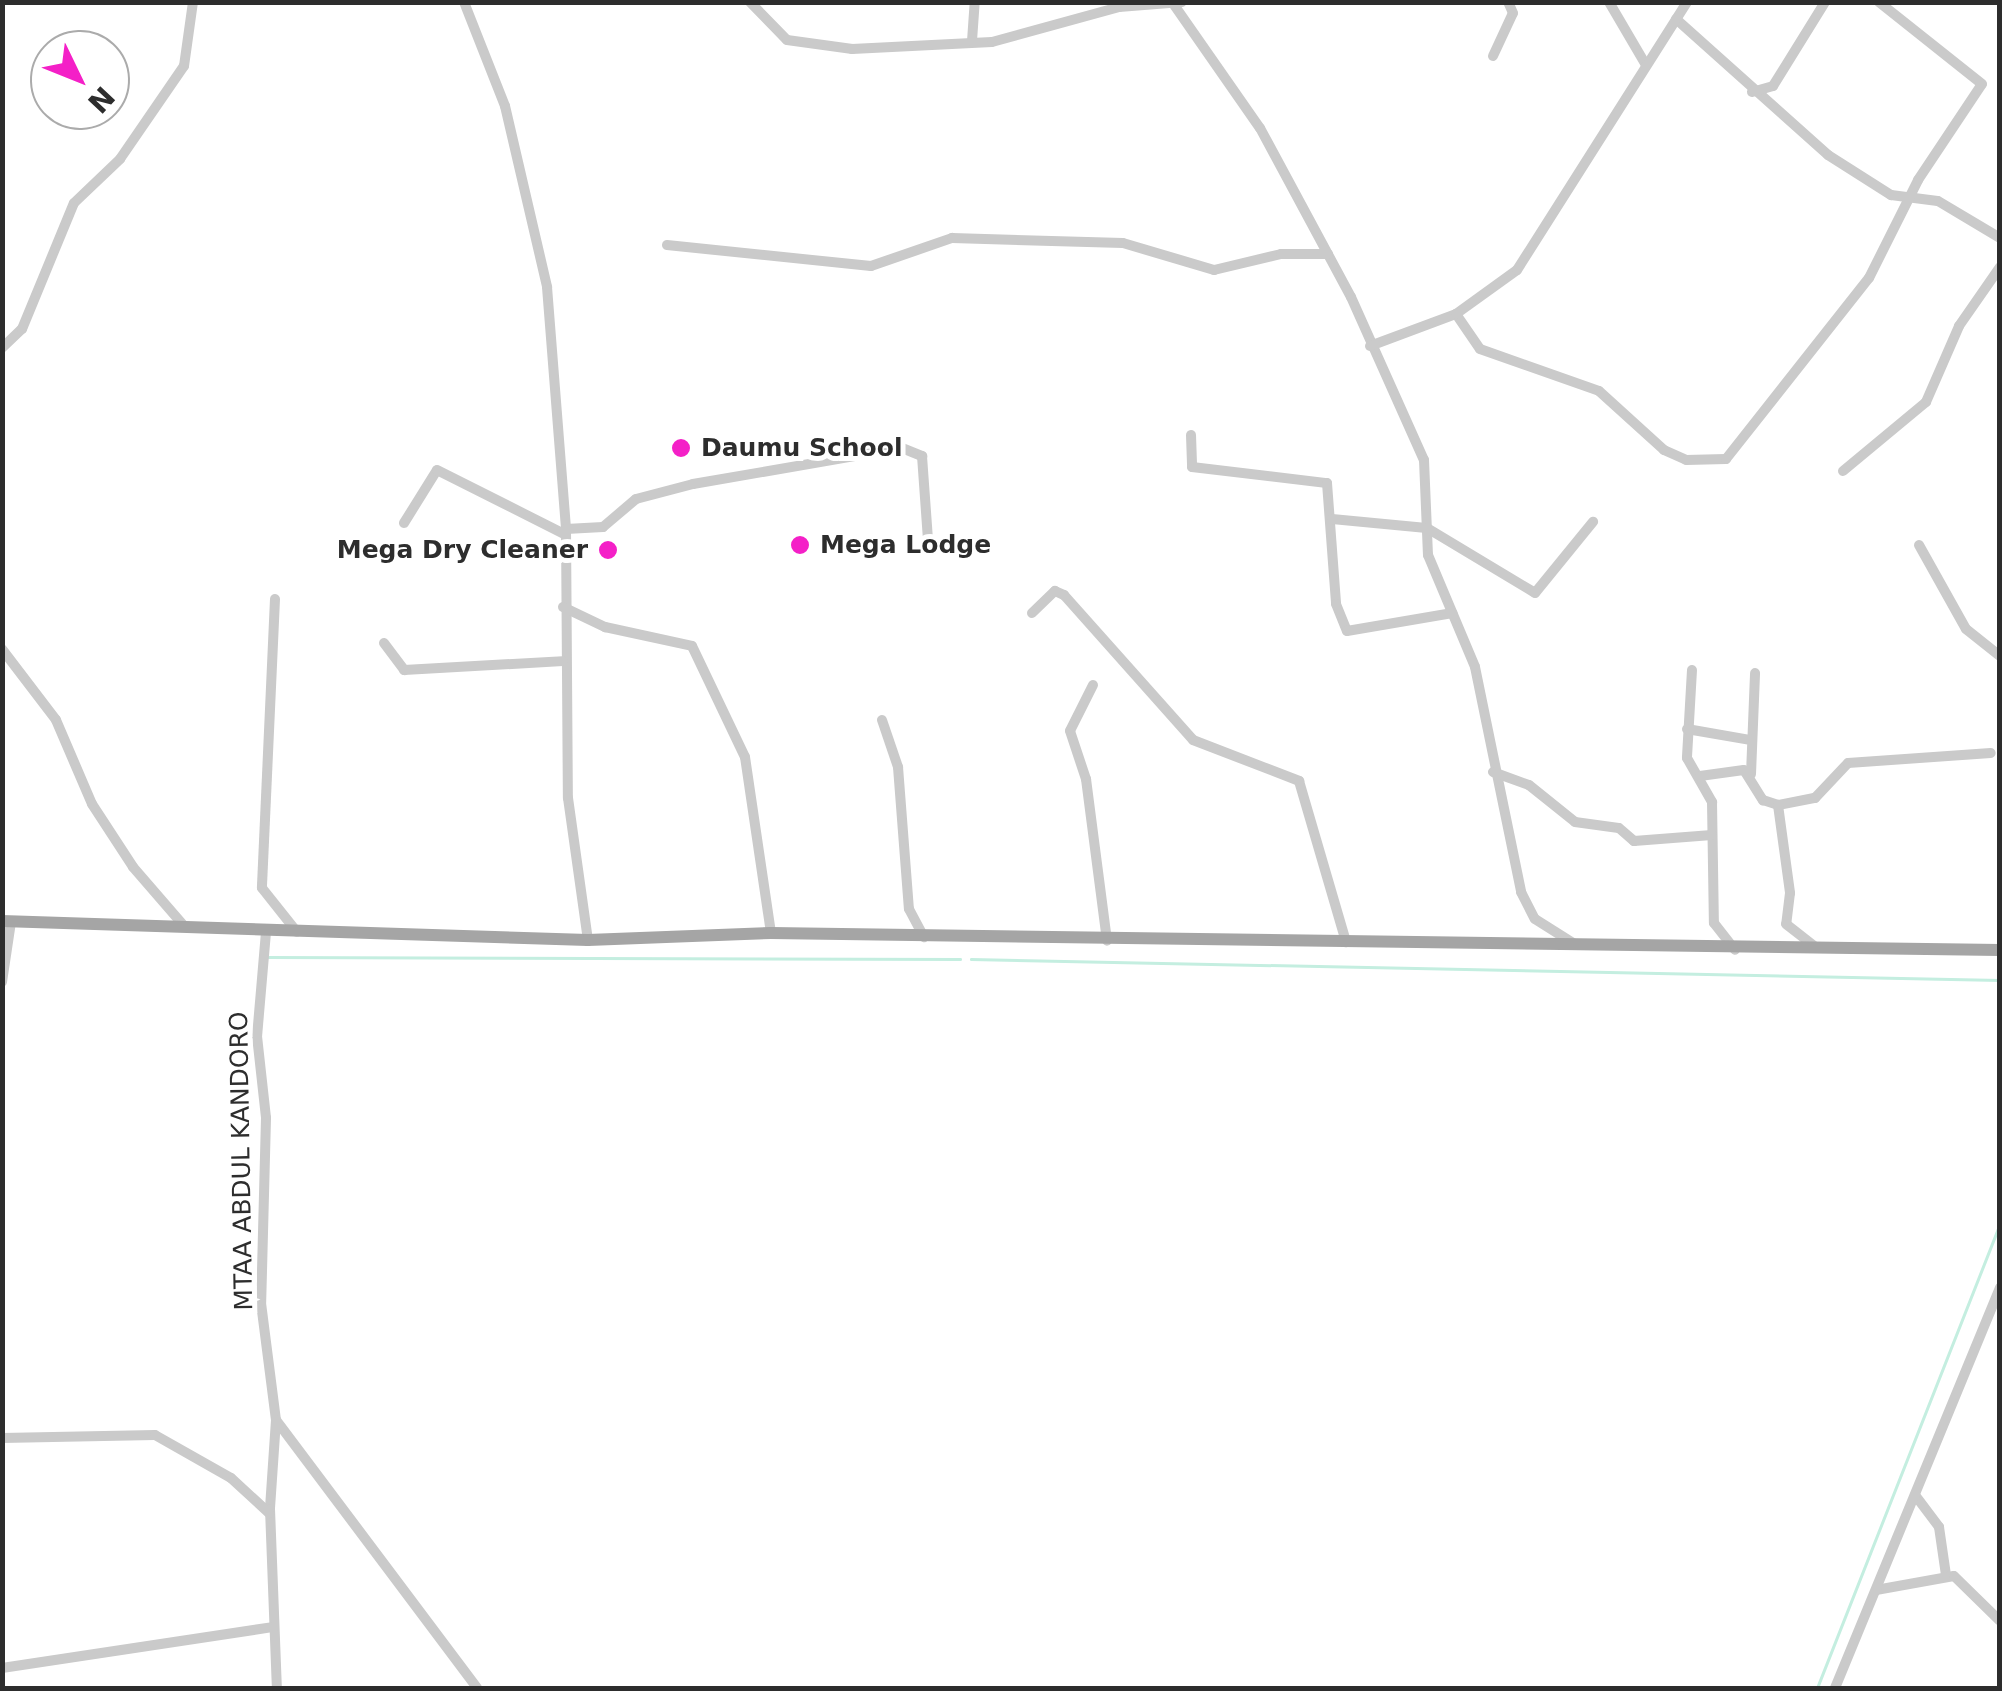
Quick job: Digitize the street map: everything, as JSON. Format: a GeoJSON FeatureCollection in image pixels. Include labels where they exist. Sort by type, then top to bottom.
{"type":"FeatureCollection","features":[{"type":"Feature","properties":{"kind":"main road"},"geometry":{"type":"LineString","coordinates":[[7,921],[588,940],[771,933],[1107,941],[1573,943],[1736,951],[2000,950]]}},
{"type":"Feature","properties":{"kind":"street"},"geometry":{"type":"LineString","coordinates":[[464,2],[505,106],[544,268],[566,532],[563,661],[568,798],[588,940]]}},
{"type":"Feature","properties":{"kind":"street"},"geometry":{"type":"LineString","coordinates":[[750,2],[793,42],[852,49],[972,41],[1120,7],[1176,4],[1254,118],[1328,254],[1430,477],[1427,528],[1431,569],[1475,668],[1521,892],[1535,918],[1573,943]]}},
{"type":"Feature","properties":{"kind":"street"},"geometry":{"type":"LineString","coordinates":[[972,41],[975,2]]}},
{"type":"Feature","properties":{"kind":"street"},"geometry":{"type":"LineString","coordinates":[[1493,56],[1513,13],[1508,2]]}},
{"type":"Feature","properties":{"kind":"street"},"geometry":{"type":"LineString","coordinates":[[1609,2],[1646,65]]}},
{"type":"Feature","properties":{"kind":"street"},"geometry":{"type":"LineString","coordinates":[[1370,346],[1398,340],[1489,296],[1544,238],[1646,65],[1688,2]]}},
{"type":"Feature","properties":{"kind":"street"},"geometry":{"type":"LineString","coordinates":[[1751,92],[1774,86],[1824,2]]}},
{"type":"Feature","properties":{"kind":"street"},"geometry":{"type":"LineString","coordinates":[[1456,314],[1480,349],[1599,391],[1664,450],[1711,464],[1746,441],[1847,309],[1918,180],[1982,84],[1879,2]]}},
{"type":"Feature","properties":{"kind":"street"},"geometry":{"type":"LineString","coordinates":[[2,348],[22,329],[74,204],[120,159],[184,66],[193,3]]}},
{"type":"Feature","properties":{"kind":"street"},"geometry":{"type":"LineString","coordinates":[[1676,19],[1751,92],[1828,155],[1908,197],[1922,195],[2000,238]]}},
{"type":"Feature","properties":{"kind":"street"},"geometry":{"type":"LineString","coordinates":[[1918,180],[1922,195]]}},
{"type":"Feature","properties":{"kind":"street"},"geometry":{"type":"LineString","coordinates":[[667,245],[871,266],[952,238],[1123,243],[1214,270],[1328,254]]}},
{"type":"Feature","properties":{"kind":"street"},"geometry":{"type":"LineString","coordinates":[[1843,472],[1926,402],[1959,326],[2000,267]]}},
{"type":"Feature","properties":{"kind":"street"},"geometry":{"type":"LineString","coordinates":[[1380,361],[1398,340]]}},
{"type":"Feature","properties":{"kind":"street"},"geometry":{"type":"LineString","coordinates":[[1190,435],[1192,468],[1326,483],[1336,604],[1347,630],[1452,613]]}},
{"type":"Feature","properties":{"kind":"street"},"geometry":{"type":"LineString","coordinates":[[404,523],[437,470],[566,532],[603,528],[636,500],[693,484],[902,448],[922,456],[928,540]]}},
{"type":"Feature","properties":{"kind":"street"},"geometry":{"type":"LineString","coordinates":[[1332,520],[1427,528],[1534,594],[1594,522]]}},
{"type":"Feature","properties":{"kind":"street"},"geometry":{"type":"LineString","coordinates":[[1919,545],[1966,629],[2000,656]]}},
{"type":"Feature","properties":{"kind":"street"},"geometry":{"type":"LineString","coordinates":[[1032,613],[1056,591],[1064,595],[1193,740],[1299,781],[1346,942]]}},
{"type":"Feature","properties":{"kind":"street"},"geometry":{"type":"LineString","coordinates":[[275,599],[262,888],[298,933]]}},
{"type":"Feature","properties":{"kind":"street"},"geometry":{"type":"LineString","coordinates":[[563,607],[604,627],[692,646],[745,758],[771,933]]}},
{"type":"Feature","properties":{"kind":"street"},"geometry":{"type":"LineString","coordinates":[[384,644],[404,670],[563,661]]}},
{"type":"Feature","properties":{"kind":"street"},"geometry":{"type":"LineString","coordinates":[[2,650],[56,720],[92,804],[134,867],[186,928]]}},
{"type":"Feature","properties":{"kind":"street"},"geometry":{"type":"LineString","coordinates":[[1692,670],[1686,758],[1712,802],[1714,923],[1736,951]]}},
{"type":"Feature","properties":{"kind":"street"},"geometry":{"type":"LineString","coordinates":[[1755,673],[1751,774],[1763,800],[1778,805],[1815,798],[1848,763],[1992,753]]}},
{"type":"Feature","properties":{"kind":"street"},"geometry":{"type":"LineString","coordinates":[[1093,685],[1070,732],[1086,779],[1107,941]]}},
{"type":"Feature","properties":{"kind":"street"},"geometry":{"type":"LineString","coordinates":[[882,720],[898,767],[909,908],[924,937]]}},
{"type":"Feature","properties":{"kind":"street"},"geometry":{"type":"LineString","coordinates":[[1687,729],[1751,740]]}},
{"type":"Feature","properties":{"kind":"street"},"geometry":{"type":"LineString","coordinates":[[1494,772],[1530,785],[1574,822],[1618,828],[1634,841],[1712,835]]}},
{"type":"Feature","properties":{"kind":"street"},"geometry":{"type":"LineString","coordinates":[[1700,776],[1751,774]]}},
{"type":"Feature","properties":{"kind":"street"},"geometry":{"type":"LineString","coordinates":[[1778,805],[1790,892],[1786,924],[1819,949]]}},
{"type":"Feature","properties":{"kind":"street"},"geometry":{"type":"LineString","coordinates":[[2,982],[7,921]]}},
{"type":"Feature","properties":{"kind":"street","name":"MTAA ABDUL KANDORO"},"geometry":{"type":"LineString","coordinates":[[266,932],[257,1036],[266,1118],[262,1303],[276,1420],[270,1514],[277,1688]]}},
{"type":"Feature","properties":{"kind":"street"},"geometry":{"type":"LineString","coordinates":[[1835,1688],[2000,1288]]}},
{"type":"Feature","properties":{"kind":"street"},"geometry":{"type":"LineString","coordinates":[[276,1420],[476,1688]]}},
{"type":"Feature","properties":{"kind":"street"},"geometry":{"type":"LineString","coordinates":[[2,1438],[155,1434],[231,1478],[270,1514]]}},
{"type":"Feature","properties":{"kind":"street"},"geometry":{"type":"LineString","coordinates":[[1915,1494],[1939,1527],[1946,1576]]}},
{"type":"Feature","properties":{"kind":"street"},"geometry":{"type":"LineString","coordinates":[[1876,1590],[1946,1576],[1962,1580],[2000,1621]]}},
{"type":"Feature","properties":{"kind":"street"},"geometry":{"type":"LineString","coordinates":[[2,1668],[274,1627]]}},
{"type":"Feature","properties":{"kind":"waterway"},"geometry":{"type":"LineString","coordinates":[[267,957],[960,959]]}},
{"type":"Feature","properties":{"kind":"waterway"},"geometry":{"type":"LineString","coordinates":[[971,959],[2000,980]]}},
{"type":"Feature","properties":{"kind":"waterway"},"geometry":{"type":"LineString","coordinates":[[1817,1688],[2000,1224]]}},
{"type":"Feature","properties":{"kind":"place","name":"Daumu School"},"geometry":{"type":"Point","coordinates":[681,448]}},
{"type":"Feature","properties":{"kind":"place","name":"Mega Lodge"},"geometry":{"type":"Point","coordinates":[800,545]}},
{"type":"Feature","properties":{"kind":"place","name":"Mega Dry Cleaner"},"geometry":{"type":"Point","coordinates":[608,550]}}]}
